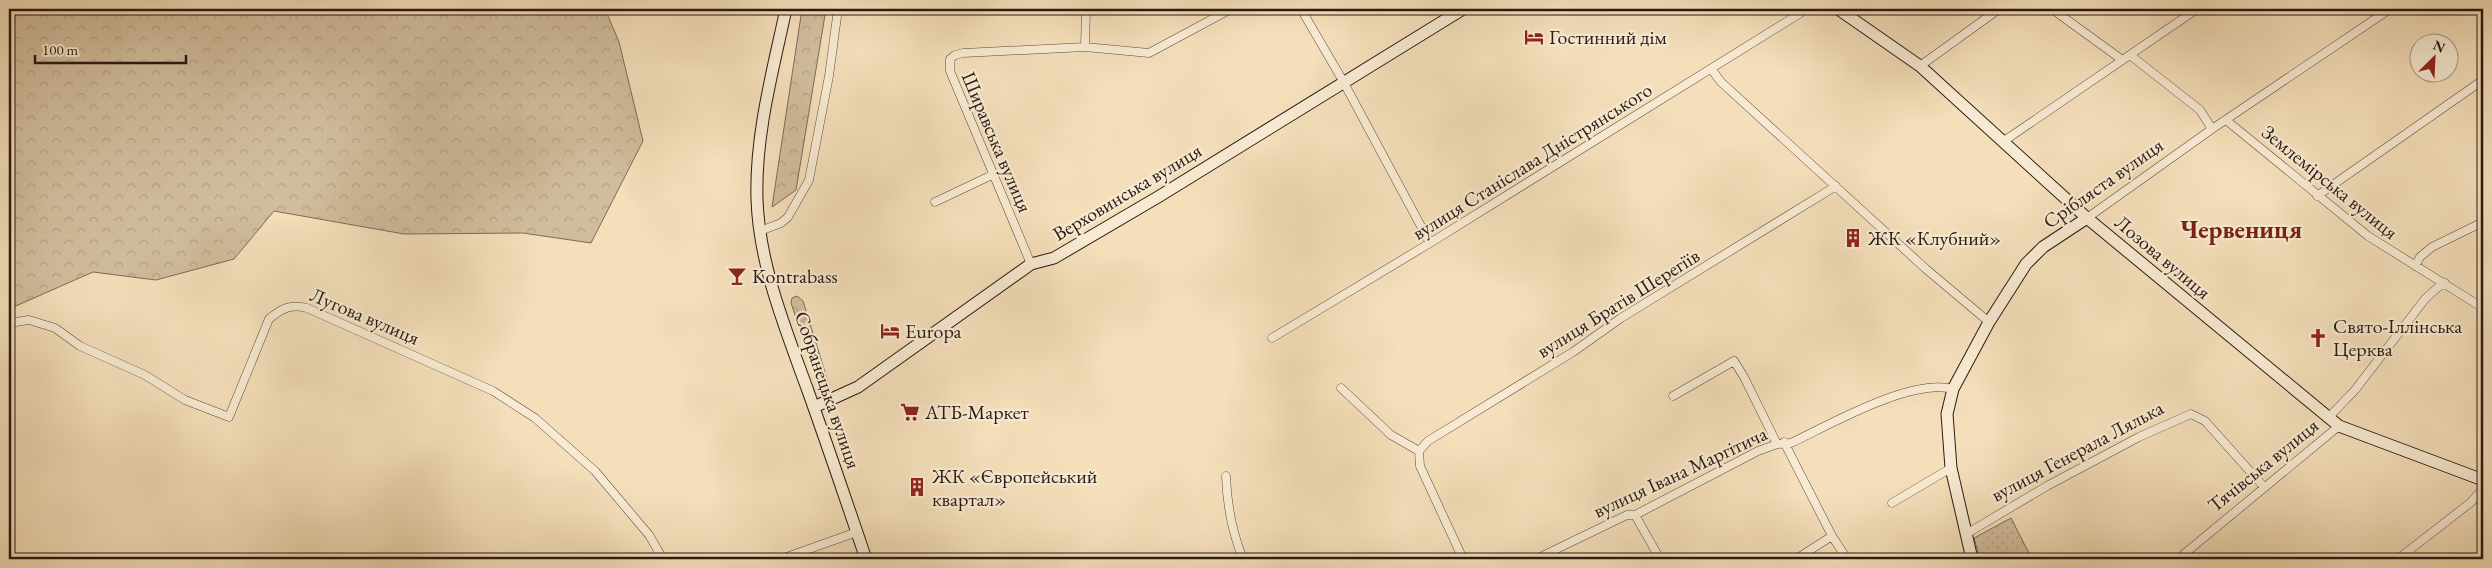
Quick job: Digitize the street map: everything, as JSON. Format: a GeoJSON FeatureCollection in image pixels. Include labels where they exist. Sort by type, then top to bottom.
{"type":"FeatureCollection","features":[{"type":"Feature","properties":{"kind":"street","name":"Собранецька вулиця"},"geometry":{"type":"LineString","coordinates":[[786,9],[762,130],[757,174],[760,230],[782,317],[866,559]]}},
{"type":"Feature","properties":{"kind":"street"},"geometry":{"type":"LineString","coordinates":[[760,230],[781,223],[788,217],[809,180],[829,76],[838,9]]}},
{"type":"Feature","properties":{"kind":"street"},"geometry":{"type":"LineString","coordinates":[[1086,9],[1085,47],[1149,53],[1231,9]]}},
{"type":"Feature","properties":{"kind":"street"},"geometry":{"type":"LineString","coordinates":[[1301,9],[1343,81],[1430,243]]}},
{"type":"Feature","properties":{"kind":"street","name":"Верховинська вулиця"},"geometry":{"type":"LineString","coordinates":[[814,407],[858,388],[1031,264],[1054,258],[1079,244],[1463,9]]}},
{"type":"Feature","properties":{"kind":"street","name":"вулиця Станіслава Дністрянського"},"geometry":{"type":"LineString","coordinates":[[1272,338],[1712,70],[1807,9]]}},
{"type":"Feature","properties":{"kind":"street","name":"Лозова вулиця"},"geometry":{"type":"LineString","coordinates":[[1838,9],[1920,66],[2087,218],[2329,417]]}},
{"type":"Feature","properties":{"kind":"street"},"geometry":{"type":"LineString","coordinates":[[1920,66],[1999,9]]}},
{"type":"Feature","properties":{"kind":"street"},"geometry":{"type":"LineString","coordinates":[[2052,9],[2121,59]]}},
{"type":"Feature","properties":{"kind":"street"},"geometry":{"type":"LineString","coordinates":[[2004,141],[2196,9]]}},
{"type":"Feature","properties":{"kind":"street","name":"Срібляста вулиця"},"geometry":{"type":"LineString","coordinates":[[1966,534],[1951,468],[1947,414],[1953,389],[1989,322],[2026,264],[2043,247],[2212,129],[2390,9]]}},
{"type":"Feature","properties":{"kind":"street","name":"Ширавська вулиця"},"geometry":{"type":"LineString","coordinates":[[1031,264],[992,175],[950,71],[950,59],[954,55],[963,53],[1085,47]]}},
{"type":"Feature","properties":{"kind":"street"},"geometry":{"type":"LineString","coordinates":[[2130,55],[2200,110],[2212,129]]}},
{"type":"Feature","properties":{"kind":"street"},"geometry":{"type":"LineString","coordinates":[[1712,70],[1721,82],[1926,269],[1989,322]]}},
{"type":"Feature","properties":{"kind":"street"},"geometry":{"type":"LineString","coordinates":[[2317,196],[2483,80]]}},
{"type":"Feature","properties":{"kind":"street","name":"Землемірська вулиця"},"geometry":{"type":"LineString","coordinates":[[2226,120],[2368,236],[2483,308]]}},
{"type":"Feature","properties":{"kind":"street"},"geometry":{"type":"LineString","coordinates":[[935,202],[992,175]]}},
{"type":"Feature","properties":{"kind":"street","name":"вулиця Братів Шерегіїв"},"geometry":{"type":"LineString","coordinates":[[1419,451],[1428,441],[1573,352],[1621,318],[1836,186]]}},
{"type":"Feature","properties":{"kind":"street"},"geometry":{"type":"LineString","coordinates":[[2415,266],[2432,247],[2483,222]]}},
{"type":"Feature","properties":{"kind":"street","name":"Тячівська вулиця"},"geometry":{"type":"LineString","coordinates":[[2178,559],[2339,426],[2329,417],[2355,390],[2426,299],[2436,288],[2445,283]]}},
{"type":"Feature","properties":{"kind":"street","name":"Лугова вулиця"},"geometry":{"type":"LineString","coordinates":[[9,323],[29,320],[49,325],[80,346],[145,375],[186,400],[229,417],[269,319],[276,313],[295,305],[307,308],[417,355],[493,391],[534,418],[595,471],[649,535],[663,559]]}},
{"type":"Feature","properties":{"kind":"street"},"geometry":{"type":"LineString","coordinates":[[1673,396],[1734,361],[1832,536],[1847,559]]}},
{"type":"Feature","properties":{"kind":"street","name":"вулиця Івана Маргітича"},"geometry":{"type":"LineString","coordinates":[[1536,559],[1627,516],[1635,515],[1758,452],[1781,443],[1791,442],[1878,403],[1926,388],[1943,386],[1953,389]]}},
{"type":"Feature","properties":{"kind":"street"},"geometry":{"type":"LineString","coordinates":[[1341,388],[1391,435],[1419,451],[1420,466],[1463,559]]}},
{"type":"Feature","properties":{"kind":"street","name":"вулиця Генерала Лялька"},"geometry":{"type":"LineString","coordinates":[[1966,534],[2139,437],[2191,414],[2205,420],[2264,487]]}},
{"type":"Feature","properties":{"kind":"street"},"geometry":{"type":"LineString","coordinates":[[2339,426],[2483,480]]}},
{"type":"Feature","properties":{"kind":"street"},"geometry":{"type":"LineString","coordinates":[[1892,503],[1951,468]]}},
{"type":"Feature","properties":{"kind":"street"},"geometry":{"type":"LineString","coordinates":[[1226,476],[1227,502],[1234,537],[1243,559]]}},
{"type":"Feature","properties":{"kind":"street"},"geometry":{"type":"LineString","coordinates":[[2398,559],[2470,503],[2483,489]]}},
{"type":"Feature","properties":{"kind":"street"},"geometry":{"type":"LineString","coordinates":[[1635,515],[1660,559]]}},
{"type":"Feature","properties":{"kind":"street"},"geometry":{"type":"LineString","coordinates":[[781,559],[856,532]]}},
{"type":"Feature","properties":{"kind":"street"},"geometry":{"type":"LineString","coordinates":[[1966,534],[1972,559]]}},
{"type":"Feature","properties":{"kind":"street"},"geometry":{"type":"LineString","coordinates":[[1796,559],[1832,536]]}},
{"type":"Feature","properties":{"kind":"green space"},"geometry":{"type":"Polygon","coordinates":[[[9,9],[605,9],[619,42],[643,141],[591,243],[523,233],[404,234],[274,211],[234,259],[156,280],[93,272],[9,309],[9,9]]]}},
{"type":"Feature","properties":{"kind":"green space"},"geometry":{"type":"Polygon","coordinates":[[[802,9],[826,9],[796,190],[772,207],[802,9]]]}},
{"type":"Feature","properties":{"kind":"green space"},"geometry":{"type":"Polygon","coordinates":[[[797,296],[803,301],[830,388],[828,393],[821,392],[791,303],[792,298],[797,296]]]}},
{"type":"Feature","properties":{"kind":"green space"},"geometry":{"type":"Polygon","coordinates":[[[2011,518],[2032,559],[1980,559],[1974,538],[2011,518]]]}},
{"type":"Feature","properties":{"kind":"place","name":"Гостинний дім"},"geometry":{"type":"Point","coordinates":[1534,37]}},
{"type":"Feature","properties":{"kind":"place","name":"ЖК «Клубний»"},"geometry":{"type":"Point","coordinates":[1853,238]}},
{"type":"Feature","properties":{"kind":"place","name":"Kontrabass"},"geometry":{"type":"Point","coordinates":[737,276]}},
{"type":"Feature","properties":{"kind":"place","name":"Europa"},"geometry":{"type":"Point","coordinates":[890,331]}},
{"type":"Feature","properties":{"kind":"place","name":"Свято-Іллінська Церква"},"geometry":{"type":"Point","coordinates":[2318,338]}},
{"type":"Feature","properties":{"kind":"place","name":"АТБ-Маркет"},"geometry":{"type":"Point","coordinates":[910,412]}},
{"type":"Feature","properties":{"kind":"place","name":"ЖК «Європейський квартал»"},"geometry":{"type":"Point","coordinates":[917,487]}},
{"type":"Feature","properties":{"kind":"district","name":"Червениця"},"geometry":{"type":"Point","coordinates":[2241,229]}}]}
